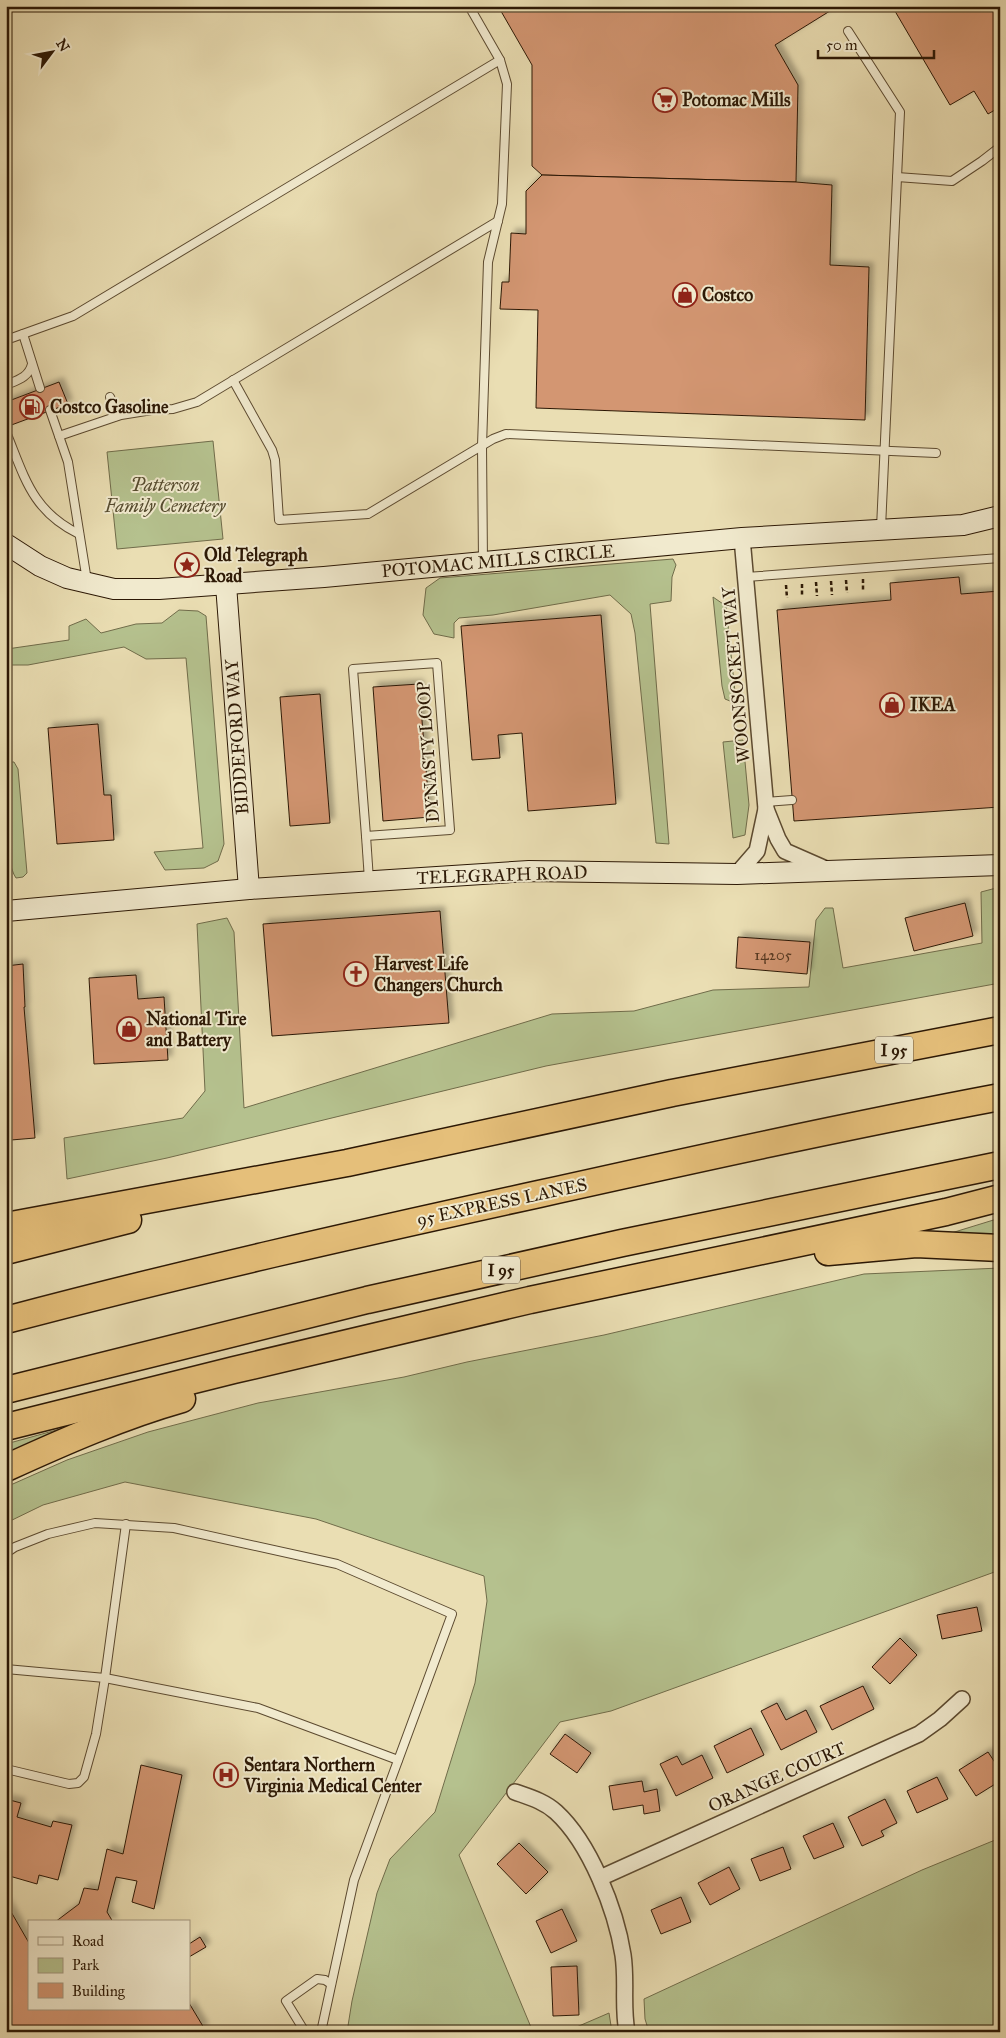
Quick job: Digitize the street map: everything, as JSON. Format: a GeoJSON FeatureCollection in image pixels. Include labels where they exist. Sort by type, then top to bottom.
{"type":"FeatureCollection","features":[{"type":"Feature","properties":{"kind":"highway","name":"I 95"},"geometry":{"type":"LineString","coordinates":[[6,1251],[347,1163],[672,1093],[1000,1030]]}},
{"type":"Feature","properties":{"kind":"highway","name":"95 EXPRESS LANES"},"geometry":{"type":"LineString","coordinates":[[6,1320],[182,1275],[349,1236],[654,1168],[1000,1097]]}},
{"type":"Feature","properties":{"kind":"highway"},"geometry":{"type":"LineString","coordinates":[[6,1226],[347,1163]]}},
{"type":"Feature","properties":{"kind":"highway","name":"I 95"},"geometry":{"type":"LineString","coordinates":[[6,1390],[376,1298],[622,1244],[1000,1165]]}},
{"type":"Feature","properties":{"kind":"highway"},"geometry":{"type":"LineString","coordinates":[[6,1427],[224,1372],[530,1300],[946,1212],[1000,1198]]}},
{"type":"Feature","properties":{"kind":"highway"},"geometry":{"type":"LineString","coordinates":[[693,1266],[916,1244],[1000,1248]]}},
{"type":"Feature","properties":{"kind":"highway"},"geometry":{"type":"LineString","coordinates":[[6,1468],[61,1442],[162,1405],[388,1334]]}},
{"type":"Feature","properties":{"kind":"street","name":"POTOMAC MILLS CIRCLE"},"geometry":{"type":"LineString","coordinates":[[6,544],[40,566],[67,578],[114,589],[159,589],[226,585],[742,538],[963,525],[1000,516]]}},
{"type":"Feature","properties":{"kind":"street","name":"WOONSOCKET WAY"},"geometry":{"type":"LineString","coordinates":[[742,538],[766,806],[778,839],[786,850],[832,872]]}},
{"type":"Feature","properties":{"kind":"street","name":"BIDDEFORD WAY"},"geometry":{"type":"LineString","coordinates":[[226,585],[249,889]]}},
{"type":"Feature","properties":{"kind":"street","name":"WOONSOCKET WAY"},"geometry":{"type":"LineString","coordinates":[[737,874],[757,851],[766,806]]}},
{"type":"Feature","properties":{"kind":"street","name":"TELEGRAPH ROAD"},"geometry":{"type":"LineString","coordinates":[[6,911],[249,889],[529,871],[737,874],[1000,865]]}},
{"type":"Feature","properties":{"kind":"street","name":"ORANGE COURT"},"geometry":{"type":"LineString","coordinates":[[600,1878],[919,1734],[940,1719],[962,1699]]}},
{"type":"Feature","properties":{"kind":"street"},"geometry":{"type":"LineString","coordinates":[[515,1792],[538,1800],[554,1810],[565,1821],[600,1878],[623,1956],[624,2008],[627,2032]]}},
{"type":"Feature","properties":{"kind":"lane"},"geometry":{"type":"LineString","coordinates":[[470,6],[500,60],[507,84],[502,204],[488,262],[482,446],[483,562]]}},
{"type":"Feature","properties":{"kind":"lane"},"geometry":{"type":"LineString","coordinates":[[848,31],[900,112],[880,530]]}},
{"type":"Feature","properties":{"kind":"lane"},"geometry":{"type":"LineString","coordinates":[[6,340],[73,316],[500,60]]}},
{"type":"Feature","properties":{"kind":"lane"},"geometry":{"type":"LineString","coordinates":[[897,177],[952,180],[1000,147]]}},
{"type":"Feature","properties":{"kind":"lane"},"geometry":{"type":"LineString","coordinates":[[59,436],[117,416],[152,410],[173,409],[197,402],[498,221]]}},
{"type":"Feature","properties":{"kind":"lane"},"geometry":{"type":"LineString","coordinates":[[23,334],[40,388]]}},
{"type":"Feature","properties":{"kind":"lane"},"geometry":{"type":"LineString","coordinates":[[6,384],[22,378],[30,372],[32,363]]}},
{"type":"Feature","properties":{"kind":"lane"},"geometry":{"type":"LineString","coordinates":[[233,380],[272,450],[275,460],[279,520],[368,514],[500,436],[518,434],[936,453]]}},
{"type":"Feature","properties":{"kind":"lane"},"geometry":{"type":"LineString","coordinates":[[110,397],[117,416]]}},
{"type":"Feature","properties":{"kind":"lane"},"geometry":{"type":"LineString","coordinates":[[50,410],[68,462],[87,583]]}},
{"type":"Feature","properties":{"kind":"lane"},"geometry":{"type":"LineString","coordinates":[[6,432],[34,497],[55,520],[79,534]]}},
{"type":"Feature","properties":{"kind":"lane"},"geometry":{"type":"LineString","coordinates":[[746,577],[1000,558]]}},
{"type":"Feature","properties":{"kind":"lane","name":"DYNASTY LOOP"},"geometry":{"type":"LineString","coordinates":[[366,836],[450,830],[437,663],[353,669],[369,882]]}},
{"type":"Feature","properties":{"kind":"lane"},"geometry":{"type":"LineString","coordinates":[[766,806],[792,800]]}},
{"type":"Feature","properties":{"kind":"lane"},"geometry":{"type":"LineString","coordinates":[[6,1553],[15,1547],[48,1534],[95,1524],[126,1524],[174,1528],[337,1564],[452,1614],[354,1880],[321,2032]]}},
{"type":"Feature","properties":{"kind":"lane"},"geometry":{"type":"LineString","coordinates":[[6,1769],[69,1784],[78,1783],[84,1777],[96,1734],[106,1678],[126,1524]]}},
{"type":"Feature","properties":{"kind":"lane"},"geometry":{"type":"LineString","coordinates":[[6,1669],[106,1678],[258,1708],[398,1760]]}},
{"type":"Feature","properties":{"kind":"lane"},"geometry":{"type":"LineString","coordinates":[[305,2032],[286,2001],[317,1980],[324,1980],[332,1984]]}},
{"type":"Feature","properties":{"kind":"green space","name":"Patterson Family Cemetery"},"geometry":{"type":"Polygon","coordinates":[[[213,441],[223,539],[117,549],[107,452],[213,441]]]}},
{"type":"Feature","properties":{"kind":"green space"},"geometry":{"type":"Polygon","coordinates":[[[673,559],[676,565],[672,577],[671,601],[650,604],[669,844],[656,843],[635,633],[631,614],[610,595],[493,615],[459,618],[454,623],[454,638],[434,634],[423,615],[426,588],[440,578],[673,559]]]}},
{"type":"Feature","properties":{"kind":"green space"},"geometry":{"type":"Polygon","coordinates":[[[713,597],[726,606],[735,692],[730,701],[725,699],[722,686],[713,597]]]}},
{"type":"Feature","properties":{"kind":"green space"},"geometry":{"type":"Polygon","coordinates":[[[179,610],[198,611],[206,616],[224,844],[218,861],[204,868],[165,870],[154,852],[203,848],[186,658],[146,659],[124,647],[28,665],[6,665],[6,644],[7,649],[69,640],[69,626],[86,619],[101,633],[136,624],[162,623],[179,610]]]}},
{"type":"Feature","properties":{"kind":"green space"},"geometry":{"type":"Polygon","coordinates":[[[743,740],[749,805],[745,835],[733,838],[723,742],[743,740]]]}},
{"type":"Feature","properties":{"kind":"green space"},"geometry":{"type":"Polygon","coordinates":[[[6,762],[14,762],[18,769],[27,873],[23,877],[16,878],[12,869],[7,840],[6,762]]]}},
{"type":"Feature","properties":{"kind":"green space"},"geometry":{"type":"Polygon","coordinates":[[[1000,887],[1000,983],[546,1066],[167,1158],[67,1179],[64,1138],[183,1118],[205,1091],[197,924],[227,918],[234,932],[244,1108],[552,1014],[634,1011],[713,990],[809,987],[816,920],[825,908],[833,908],[843,968],[982,943],[981,892],[1000,887]]]}},
{"type":"Feature","properties":{"kind":"green space"},"geometry":{"type":"Polygon","coordinates":[[[1000,1218],[1000,1238],[948,1234],[1000,1218]]]}},
{"type":"Feature","properties":{"kind":"green space"},"geometry":{"type":"Polygon","coordinates":[[[1000,1268],[1000,1570],[611,1711],[560,1722],[459,1855],[533,2032],[347,2032],[352,2001],[377,1893],[390,1859],[435,1812],[475,1683],[487,1601],[484,1576],[316,1519],[125,1482],[43,1505],[6,1523],[6,1487],[67,1460],[148,1432],[258,1403],[404,1377],[467,1362],[604,1335],[864,1274],[1000,1268]]]}},
{"type":"Feature","properties":{"kind":"green space"},"geometry":{"type":"Polygon","coordinates":[[[71,1426],[6,1459],[6,1444],[71,1426]]]}},
{"type":"Feature","properties":{"kind":"green space"},"geometry":{"type":"Polygon","coordinates":[[[1000,1838],[1000,2032],[649,2032],[645,2019],[644,1999],[922,1870],[1000,1838]]]}},
{"type":"Feature","properties":{"kind":"green space"},"geometry":{"type":"Polygon","coordinates":[[[609,2013],[612,2032],[565,2032],[609,2013]]]}},
{"type":"Feature","properties":{"kind":"building","name":"Potomac Mills"},"geometry":{"type":"Polygon","coordinates":[[[498,6],[838,6],[775,45],[798,85],[796,182],[542,175],[532,166],[532,65],[498,6]]]}},
{"type":"Feature","properties":{"kind":"building"},"geometry":{"type":"Polygon","coordinates":[[[892,6],[1000,6],[1000,107],[988,114],[974,91],[950,105],[892,6]]]}},
{"type":"Feature","properties":{"kind":"building","name":"Costco"},"geometry":{"type":"Polygon","coordinates":[[[542,175],[796,182],[832,185],[830,265],[869,267],[865,420],[536,408],[538,310],[500,309],[502,282],[509,282],[511,233],[526,234],[526,191],[542,175]]]}},
{"type":"Feature","properties":{"kind":"building","name":"Costco Gasoline"},"geometry":{"type":"Polygon","coordinates":[[[59,382],[68,404],[6,427],[6,402],[59,382]]]}},
{"type":"Feature","properties":{"kind":"building","name":"IKEA"},"geometry":{"type":"Polygon","coordinates":[[[959,577],[961,594],[1000,591],[1000,807],[794,821],[777,610],[891,600],[890,583],[959,577]]]}},
{"type":"Feature","properties":{"kind":"building"},"geometry":{"type":"Polygon","coordinates":[[[601,615],[616,804],[528,811],[522,733],[498,735],[500,758],[472,760],[461,626],[601,615]]]}},
{"type":"Feature","properties":{"kind":"building"},"geometry":{"type":"Polygon","coordinates":[[[419,684],[430,817],[383,821],[373,687],[419,684]]]}},
{"type":"Feature","properties":{"kind":"building"},"geometry":{"type":"Polygon","coordinates":[[[320,694],[330,823],[290,826],[280,697],[320,694]]]}},
{"type":"Feature","properties":{"kind":"building"},"geometry":{"type":"Polygon","coordinates":[[[98,724],[104,795],[111,795],[114,840],[57,844],[48,728],[98,724]]]}},
{"type":"Feature","properties":{"kind":"building"},"geometry":{"type":"Polygon","coordinates":[[[965,903],[973,936],[914,951],[905,918],[965,903]]]}},
{"type":"Feature","properties":{"kind":"building","name":"Harvest Life Changers Church"},"geometry":{"type":"Polygon","coordinates":[[[440,911],[449,1023],[272,1036],[263,924],[440,911]]]}},
{"type":"Feature","properties":{"kind":"building"},"geometry":{"type":"Polygon","coordinates":[[[738,937],[810,942],[807,974],[736,968],[738,937]]]}},
{"type":"Feature","properties":{"kind":"building"},"geometry":{"type":"Polygon","coordinates":[[[23,964],[24,1007],[35,1138],[11,1140],[6,1086],[6,966],[23,964]]]}},
{"type":"Feature","properties":{"kind":"building","name":"National Tire and Battery"},"geometry":{"type":"Polygon","coordinates":[[[136,975],[138,999],[164,997],[168,1060],[94,1064],[89,978],[136,975]]]}},
{"type":"Feature","properties":{"kind":"building"},"geometry":{"type":"Polygon","coordinates":[[[977,1607],[982,1631],[942,1639],[937,1615],[977,1607]]]}},
{"type":"Feature","properties":{"kind":"building"},"geometry":{"type":"Polygon","coordinates":[[[900,1638],[917,1655],[890,1684],[872,1667],[900,1638]]]}},
{"type":"Feature","properties":{"kind":"building"},"geometry":{"type":"Polygon","coordinates":[[[863,1686],[874,1709],[832,1730],[820,1706],[863,1686]]]}},
{"type":"Feature","properties":{"kind":"building"},"geometry":{"type":"Polygon","coordinates":[[[777,1703],[786,1720],[806,1710],[817,1732],[781,1750],[761,1711],[777,1703]]]}},
{"type":"Feature","properties":{"kind":"building"},"geometry":{"type":"Polygon","coordinates":[[[751,1728],[764,1755],[727,1773],[714,1746],[751,1728]]]}},
{"type":"Feature","properties":{"kind":"building"},"geometry":{"type":"Polygon","coordinates":[[[565,1734],[591,1753],[577,1773],[550,1754],[565,1734]]]}},
{"type":"Feature","properties":{"kind":"building"},"geometry":{"type":"Polygon","coordinates":[[[988,1752],[1000,1770],[1000,1781],[976,1796],[959,1770],[988,1752]]]}},
{"type":"Feature","properties":{"kind":"building"},"geometry":{"type":"Polygon","coordinates":[[[702,1755],[713,1778],[676,1796],[660,1764],[677,1756],[682,1765],[702,1755]]]}},
{"type":"Feature","properties":{"kind":"building"},"geometry":{"type":"Polygon","coordinates":[[[141,1765],[182,1775],[154,1909],[132,1902],[137,1881],[116,1877],[107,1912],[112,1920],[58,1920],[79,1904],[84,1888],[98,1890],[107,1849],[123,1854],[141,1765]]]}},
{"type":"Feature","properties":{"kind":"building"},"geometry":{"type":"Polygon","coordinates":[[[937,1777],[948,1799],[917,1813],[907,1791],[937,1777]]]}},
{"type":"Feature","properties":{"kind":"building"},"geometry":{"type":"Polygon","coordinates":[[[642,1781],[644,1792],[657,1789],[660,1811],[644,1814],[643,1805],[613,1810],[609,1786],[642,1781]]]}},
{"type":"Feature","properties":{"kind":"building"},"geometry":{"type":"Polygon","coordinates":[[[6,1799],[21,1803],[17,1817],[51,1827],[53,1821],[72,1825],[58,1880],[39,1875],[37,1884],[6,1875],[6,1799]]]}},
{"type":"Feature","properties":{"kind":"building"},"geometry":{"type":"Polygon","coordinates":[[[885,1799],[897,1823],[881,1831],[884,1836],[862,1846],[848,1817],[885,1799]]]}},
{"type":"Feature","properties":{"kind":"building"},"geometry":{"type":"Polygon","coordinates":[[[833,1823],[844,1847],[814,1859],[803,1836],[833,1823]]]}},
{"type":"Feature","properties":{"kind":"building"},"geometry":{"type":"Polygon","coordinates":[[[519,1843],[548,1872],[526,1894],[497,1864],[519,1843]]]}},
{"type":"Feature","properties":{"kind":"building"},"geometry":{"type":"Polygon","coordinates":[[[783,1847],[791,1869],[760,1881],[751,1859],[783,1847]]]}},
{"type":"Feature","properties":{"kind":"building"},"geometry":{"type":"Polygon","coordinates":[[[729,1867],[740,1889],[710,1905],[698,1883],[729,1867]]]}},
{"type":"Feature","properties":{"kind":"building"},"geometry":{"type":"Polygon","coordinates":[[[681,1897],[691,1922],[661,1934],[651,1910],[681,1897]]]}},
{"type":"Feature","properties":{"kind":"building"},"geometry":{"type":"Polygon","coordinates":[[[6,1903],[28,1941],[28,2010],[190,2010],[190,2005],[204,2028],[198,2032],[6,2032],[6,1903]]]}},
{"type":"Feature","properties":{"kind":"building"},"geometry":{"type":"Polygon","coordinates":[[[562,1909],[577,1941],[551,1953],[536,1921],[562,1909]]]}},
{"type":"Feature","properties":{"kind":"building"},"geometry":{"type":"Polygon","coordinates":[[[200,1937],[206,1947],[190,1956],[190,1943],[200,1937]]]}},
{"type":"Feature","properties":{"kind":"building"},"geometry":{"type":"Polygon","coordinates":[[[577,1966],[579,2015],[553,2016],[551,1967],[577,1966]]]}},
{"type":"Feature","properties":{"kind":"place","name":"Potomac Mills"},"geometry":{"type":"Point","coordinates":[665,100]}},
{"type":"Feature","properties":{"kind":"place","name":"Costco"},"geometry":{"type":"Point","coordinates":[685,295]}},
{"type":"Feature","properties":{"kind":"place","name":"Costco Gasoline"},"geometry":{"type":"Point","coordinates":[32,407]}},
{"type":"Feature","properties":{"kind":"place","name":"Old Telegraph Road"},"geometry":{"type":"Point","coordinates":[187,565]}},
{"type":"Feature","properties":{"kind":"place","name":"IKEA"},"geometry":{"type":"Point","coordinates":[892,705]}},
{"type":"Feature","properties":{"kind":"place","name":"Harvest Life Changers Church"},"geometry":{"type":"Point","coordinates":[356,974]}},
{"type":"Feature","properties":{"kind":"place","name":"National Tire and Battery"},"geometry":{"type":"Point","coordinates":[129,1029]}},
{"type":"Feature","properties":{"kind":"place","name":"Sentara Northern Virginia Medical Center"},"geometry":{"type":"Point","coordinates":[226,1775]}}]}
